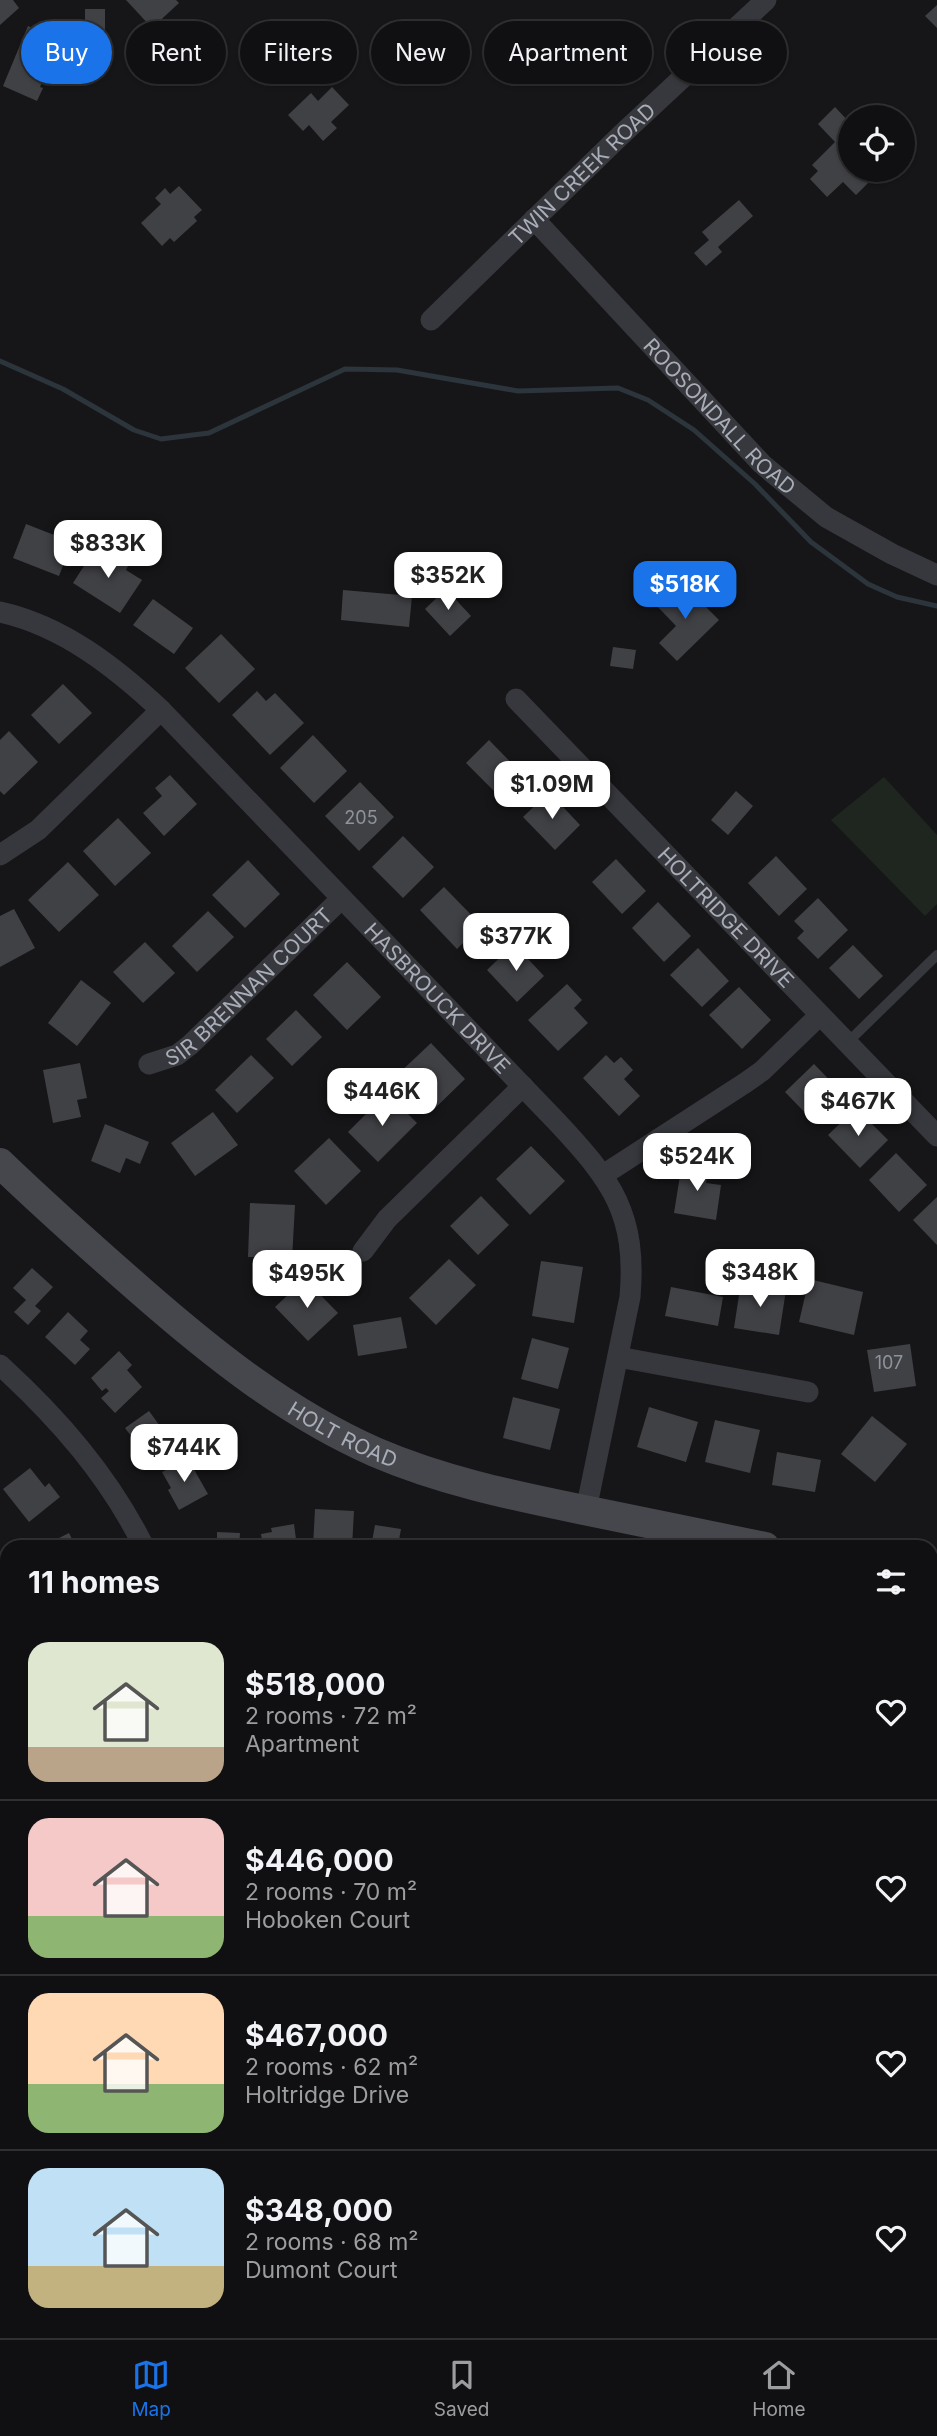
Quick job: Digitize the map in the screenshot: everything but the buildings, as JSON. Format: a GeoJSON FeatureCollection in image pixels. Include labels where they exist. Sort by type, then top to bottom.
{"type":"FeatureCollection","features":[{"type":"Feature","properties":{"kind":"street","name":"TWIN CREEK ROAD"},"geometry":{"type":"LineString","coordinates":[[431,320],[621,135],[766,0]]}},
{"type":"Feature","properties":{"kind":"street","name":"ROOSONDALL ROAD"},"geometry":{"type":"LineString","coordinates":[[534,219],[762,464],[826,517],[892,554],[937,575]]}},
{"type":"Feature","properties":{"kind":"street","name":"HASBROUCK DRIVE"},"geometry":{"type":"LineString","coordinates":[[0,612],[42,626],[89,651],[125,676],[161,710],[523,1086],[592,1159],[603,1175],[617,1199],[631,1249],[629,1297],[586,1510]]}},
{"type":"Feature","properties":{"kind":"street","name":"HOLTRIDGE DRIVE"},"geometry":{"type":"LineString","coordinates":[[516,699],[937,1136]]}},
{"type":"Feature","properties":{"kind":"street"},"geometry":{"type":"LineString","coordinates":[[0,855],[38,830],[161,710]]}},
{"type":"Feature","properties":{"kind":"street","name":"SIR BRENNAN COURT"},"geometry":{"type":"LineString","coordinates":[[149,1064],[177,1055],[190,1045],[341,899]]}},
{"type":"Feature","properties":{"kind":"street"},"geometry":{"type":"LineString","coordinates":[[603,1175],[762,1071],[820,1015]]}},
{"type":"Feature","properties":{"kind":"street"},"geometry":{"type":"LineString","coordinates":[[363,1251],[387,1219],[523,1086]]}},
{"type":"Feature","properties":{"kind":"street","name":"HOLT ROAD"},"geometry":{"type":"LineString","coordinates":[[0,1163],[61,1222],[198,1341],[296,1411],[376,1452],[503,1493],[731,1540]]}},
{"type":"Feature","properties":{"kind":"street"},"geometry":{"type":"LineString","coordinates":[[618,1357],[808,1392]]}},
{"type":"Feature","properties":{"kind":"street"},"geometry":{"type":"LineString","coordinates":[[0,1365],[60,1424],[91,1461],[113,1492],[140,1540]]}},
{"type":"Feature","properties":{"kind":"lane"},"geometry":{"type":"LineString","coordinates":[[847,1043],[937,955]]}},
{"type":"Feature","properties":{"kind":"shaded area"},"geometry":{"type":"Polygon","coordinates":[[[884,777],[937,835],[937,904],[925,916],[831,820],[884,777]]]}},
{"type":"Feature","properties":{"kind":"waterway"},"geometry":{"type":"LineString","coordinates":[[0,361],[63,389],[134,430],[161,439],[209,433],[345,369],[397,370],[518,391],[618,388],[648,400],[694,430],[755,484],[811,542],[868,584],[897,597],[937,606]]}}]}
